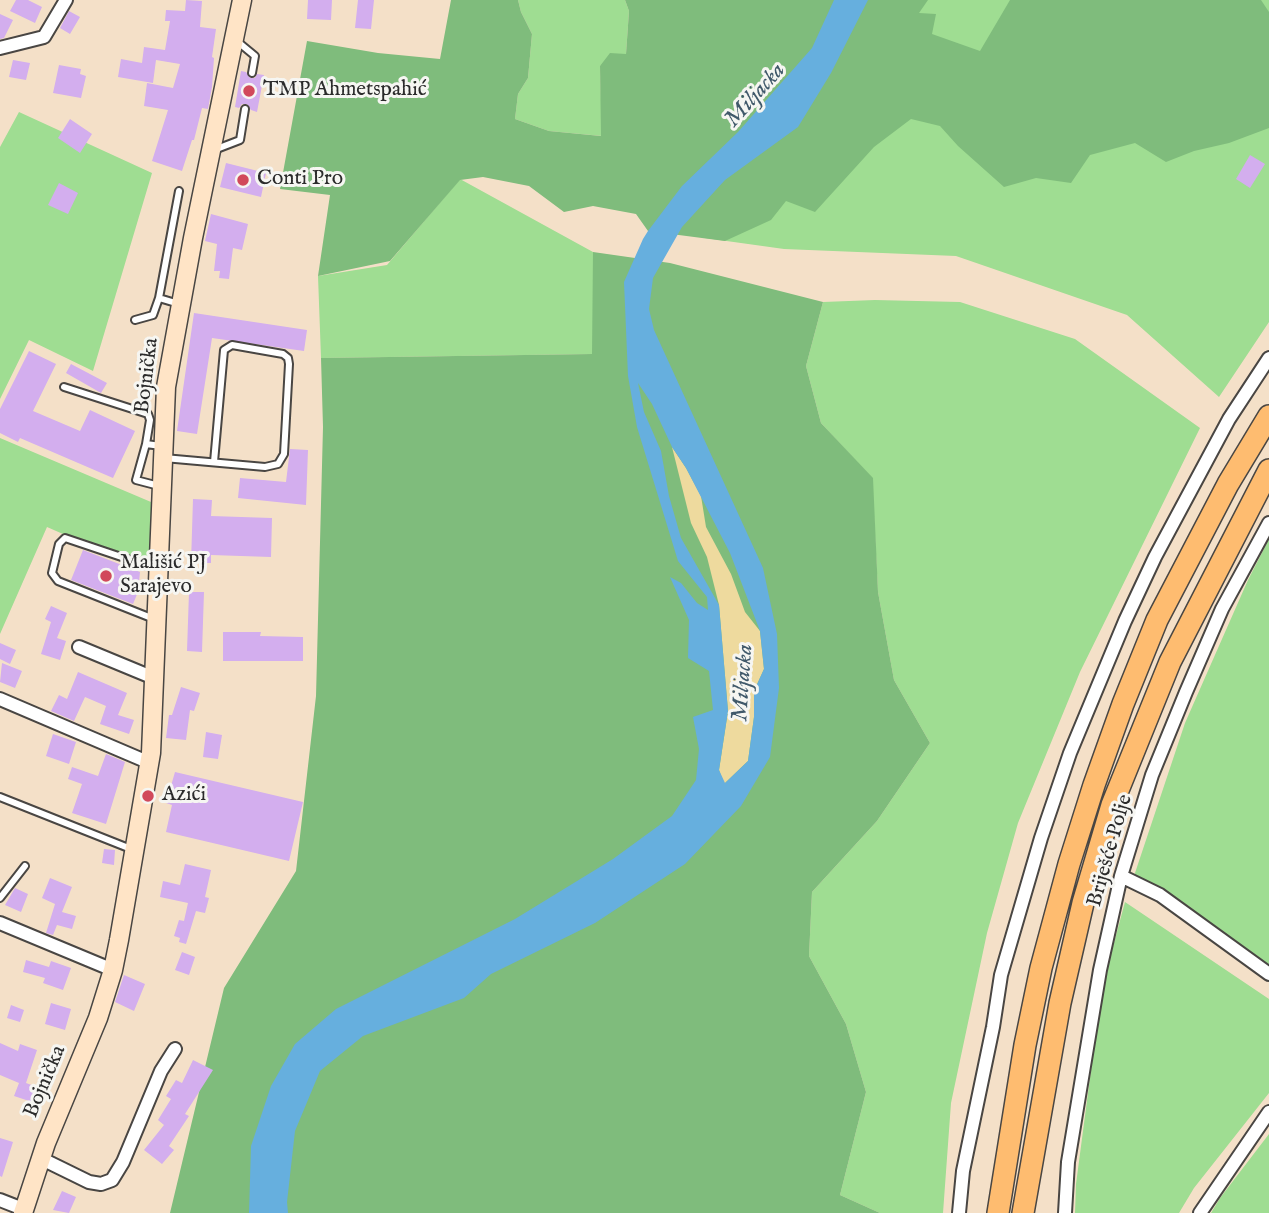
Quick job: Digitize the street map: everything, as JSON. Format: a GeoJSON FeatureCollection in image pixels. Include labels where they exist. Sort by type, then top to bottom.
{"type":"FeatureCollection","features":[{"type":"Feature","properties":{"kind":"highway"},"geometry":{"type":"LineString","coordinates":[[998,1213],[1025,1045],[1041,968],[1094,785],[1157,620],[1228,484],[1269,416]]}},
{"type":"Feature","properties":{"kind":"highway"},"geometry":{"type":"LineString","coordinates":[[1023,1213],[1060,1003],[1083,903],[1112,805],[1170,662],[1269,470]]}},
{"type":"Feature","properties":{"kind":"main road","name":"Bojnička"},"geometry":{"type":"LineString","coordinates":[[23,1211],[40,1158],[98,1018],[113,970],[150,763],[161,487],[157,449],[181,305],[242,0]]}},
{"type":"Feature","properties":{"kind":"street"},"geometry":{"type":"LineString","coordinates":[[0,48],[44,37],[66,0]]}},
{"type":"Feature","properties":{"kind":"street"},"geometry":{"type":"LineString","coordinates":[[959,1213],[963,1171],[1001,975],[1041,838],[1070,752],[1155,557],[1229,419],[1269,358]]}},
{"type":"Feature","properties":{"kind":"street","name":"Briješće Polje"},"geometry":{"type":"LineString","coordinates":[[1065,1213],[1069,1162],[1100,970],[1122,876],[1152,775],[1186,692],[1222,609],[1269,523]]}},
{"type":"Feature","properties":{"kind":"street"},"geometry":{"type":"LineString","coordinates":[[79,647],[154,678]]}},
{"type":"Feature","properties":{"kind":"street"},"geometry":{"type":"LineString","coordinates":[[0,699],[150,763]]}},
{"type":"Feature","properties":{"kind":"street"},"geometry":{"type":"LineString","coordinates":[[1122,876],[1160,895],[1269,974]]}},
{"type":"Feature","properties":{"kind":"street"},"geometry":{"type":"LineString","coordinates":[[0,923],[113,970]]}},
{"type":"Feature","properties":{"kind":"street"},"geometry":{"type":"LineString","coordinates":[[40,1158],[89,1182],[102,1184],[112,1180],[123,1162],[161,1071],[174,1049]]}},
{"type":"Feature","properties":{"kind":"street"},"geometry":{"type":"LineString","coordinates":[[1200,1213],[1269,1112]]}},
{"type":"Feature","properties":{"kind":"street"},"geometry":{"type":"LineString","coordinates":[[0,1200],[23,1211]]}},
{"type":"Feature","properties":{"kind":"lane"},"geometry":{"type":"LineString","coordinates":[[235,40],[255,56],[252,73]]}},
{"type":"Feature","properties":{"kind":"lane"},"geometry":{"type":"LineString","coordinates":[[212,150],[240,140],[245,109]]}},
{"type":"Feature","properties":{"kind":"lane"},"geometry":{"type":"LineString","coordinates":[[135,320],[153,315],[159,298],[179,191]]}},
{"type":"Feature","properties":{"kind":"lane"},"geometry":{"type":"LineString","coordinates":[[159,298],[181,305]]}},
{"type":"Feature","properties":{"kind":"lane"},"geometry":{"type":"LineString","coordinates":[[157,449],[215,462],[265,467],[278,464],[284,454],[289,365],[288,358],[283,354],[232,345],[224,350],[215,462]]}},
{"type":"Feature","properties":{"kind":"lane"},"geometry":{"type":"LineString","coordinates":[[64,387],[148,414],[157,449],[136,480],[161,487]]}},
{"type":"Feature","properties":{"kind":"lane"},"geometry":{"type":"LineString","coordinates":[[156,620],[58,581],[52,573],[59,544],[65,538],[158,570]]}},
{"type":"Feature","properties":{"kind":"lane"},"geometry":{"type":"LineString","coordinates":[[0,797],[133,850]]}},
{"type":"Feature","properties":{"kind":"lane"},"geometry":{"type":"LineString","coordinates":[[0,898],[25,866]]}},
{"type":"Feature","properties":{"kind":"green space"},"geometry":{"type":"Polygon","coordinates":[[[451,0],[518,0],[532,34],[528,78],[518,94],[515,119],[549,131],[601,136],[600,66],[610,53],[626,54],[629,11],[625,0],[928,0],[919,13],[936,14],[932,34],[980,51],[1010,0],[1261,0],[1269,12],[1269,128],[1166,162],[1135,143],[1090,155],[1071,183],[1036,178],[1004,187],[940,126],[911,119],[874,147],[815,212],[786,201],[771,220],[725,241],[648,231],[636,214],[593,206],[564,212],[529,186],[483,177],[460,180],[390,261],[318,276],[330,195],[280,189],[307,41],[378,53],[440,59],[451,0]]]}},
{"type":"Feature","properties":{"kind":"green space"},"geometry":{"type":"Polygon","coordinates":[[[518,0],[625,0],[629,11],[626,54],[600,66],[602,136],[549,131],[515,119],[518,94],[528,78],[532,34],[518,0]]]}},
{"type":"Feature","properties":{"kind":"green space"},"geometry":{"type":"Polygon","coordinates":[[[889,0],[1269,0],[1269,322],[1219,397],[1127,315],[956,256],[784,249],[705,238],[754,190],[889,0]]]}},
{"type":"Feature","properties":{"kind":"green space"},"geometry":{"type":"Polygon","coordinates":[[[19,112],[152,173],[93,371],[29,340],[0,399],[0,147],[19,112]]]}},
{"type":"Feature","properties":{"kind":"green space"},"geometry":{"type":"Polygon","coordinates":[[[460,179],[593,252],[593,354],[321,358],[318,276],[387,265],[460,179]]]}},
{"type":"Feature","properties":{"kind":"green space"},"geometry":{"type":"Polygon","coordinates":[[[593,252],[670,263],[823,302],[806,366],[821,423],[873,478],[878,592],[894,680],[930,743],[877,821],[812,892],[809,956],[846,1024],[866,1092],[840,1195],[880,1213],[170,1213],[224,988],[296,871],[316,696],[323,427],[321,358],[592,354],[593,252]]]}},
{"type":"Feature","properties":{"kind":"green space"},"geometry":{"type":"Polygon","coordinates":[[[823,302],[960,302],[1075,339],[1200,428],[1080,672],[1018,823],[987,933],[951,1103],[943,1213],[880,1213],[840,1195],[866,1092],[846,1024],[809,956],[812,892],[877,821],[930,743],[894,680],[878,592],[872,478],[821,423],[806,366],[823,302]]]}},
{"type":"Feature","properties":{"kind":"green space"},"geometry":{"type":"Polygon","coordinates":[[[0,438],[151,502],[152,573],[47,527],[0,634],[0,438]]]}},
{"type":"Feature","properties":{"kind":"green space"},"geometry":{"type":"Polygon","coordinates":[[[1269,539],[1269,968],[1133,879],[1185,723],[1269,539]]]}},
{"type":"Feature","properties":{"kind":"green space"},"geometry":{"type":"Polygon","coordinates":[[[1125,902],[1269,999],[1269,1093],[1194,1188],[1179,1213],[1075,1213],[1076,1184],[1102,987],[1125,902]]]}},
{"type":"Feature","properties":{"kind":"green space"},"geometry":{"type":"Polygon","coordinates":[[[1269,1134],[1269,1213],[1211,1213],[1220,1198],[1269,1134]]]}},
{"type":"Feature","properties":{"kind":"sand"},"geometry":{"type":"Polygon","coordinates":[[[672,447],[701,496],[706,527],[731,574],[745,612],[760,631],[764,669],[754,691],[754,717],[748,761],[724,784],[719,770],[728,711],[719,605],[707,557],[691,523],[672,447]]]}},
{"type":"Feature","properties":{"kind":"water"},"geometry":{"type":"Polygon","coordinates":[[[834,0],[868,0],[831,73],[798,127],[725,180],[682,227],[653,278],[649,309],[654,330],[763,568],[777,634],[779,688],[770,757],[741,806],[685,864],[595,923],[491,974],[464,998],[363,1036],[320,1071],[295,1131],[288,1213],[249,1213],[251,1146],[271,1086],[295,1044],[336,1009],[515,919],[613,859],[672,816],[696,780],[699,749],[693,717],[713,710],[709,671],[688,658],[689,620],[670,577],[681,583],[697,603],[708,610],[707,597],[678,561],[637,427],[628,376],[624,282],[643,239],[682,186],[738,132],[812,48],[834,0]],[[638,383],[644,412],[661,451],[669,496],[681,538],[719,605],[728,711],[719,770],[725,783],[748,761],[754,717],[754,691],[764,669],[760,631],[730,553],[686,468],[672,447],[652,404],[638,383]]]}},
{"type":"Feature","properties":{"kind":"building"},"geometry":{"type":"Polygon","coordinates":[[[16,0],[28,0],[42,7],[35,23],[10,11],[16,0]]]}},
{"type":"Feature","properties":{"kind":"building"},"geometry":{"type":"Polygon","coordinates":[[[186,0],[202,1],[200,27],[216,29],[208,109],[202,108],[182,171],[152,161],[168,110],[144,106],[147,83],[173,88],[180,64],[156,60],[153,83],[118,77],[121,59],[142,63],[144,47],[165,50],[170,21],[165,21],[166,10],[185,11],[186,0]]]}},
{"type":"Feature","properties":{"kind":"building"},"geometry":{"type":"Polygon","coordinates":[[[308,0],[332,0],[331,20],[307,19],[308,0]]]}},
{"type":"Feature","properties":{"kind":"building"},"geometry":{"type":"Polygon","coordinates":[[[358,0],[374,0],[371,29],[355,28],[358,0]]]}},
{"type":"Feature","properties":{"kind":"building"},"geometry":{"type":"Polygon","coordinates":[[[69,11],[80,17],[70,34],[60,28],[69,11]]]}},
{"type":"Feature","properties":{"kind":"building"},"geometry":{"type":"Polygon","coordinates":[[[0,14],[13,20],[4,38],[0,39],[0,14]]]}},
{"type":"Feature","properties":{"kind":"building"},"geometry":{"type":"Polygon","coordinates":[[[13,60],[30,63],[26,80],[9,77],[13,60]]]}},
{"type":"Feature","properties":{"kind":"building"},"geometry":{"type":"Polygon","coordinates":[[[59,65],[81,69],[80,74],[86,76],[81,98],[53,93],[59,65]]]}},
{"type":"Feature","properties":{"kind":"building","name":"TMP Ahmetspahić"},"geometry":{"type":"Polygon","coordinates":[[[241,71],[246,72],[250,78],[255,78],[257,74],[264,75],[257,112],[251,110],[247,104],[235,107],[241,71]]]}},
{"type":"Feature","properties":{"kind":"building"},"geometry":{"type":"Polygon","coordinates":[[[70,119],[92,134],[80,153],[58,138],[70,119]]]}},
{"type":"Feature","properties":{"kind":"building"},"geometry":{"type":"Polygon","coordinates":[[[1250,155],[1265,164],[1250,188],[1236,179],[1250,155]]]}},
{"type":"Feature","properties":{"kind":"building","name":"Conti Pro"},"geometry":{"type":"Polygon","coordinates":[[[226,163],[266,173],[261,197],[220,187],[226,163]]]}},
{"type":"Feature","properties":{"kind":"building"},"geometry":{"type":"Polygon","coordinates":[[[59,183],[78,193],[68,214],[48,205],[59,183]]]}},
{"type":"Feature","properties":{"kind":"building"},"geometry":{"type":"Polygon","coordinates":[[[211,214],[248,224],[242,250],[233,248],[229,279],[219,278],[220,271],[214,271],[217,244],[205,241],[211,214]]]}},
{"type":"Feature","properties":{"kind":"building"},"geometry":{"type":"Polygon","coordinates":[[[194,313],[307,330],[304,351],[212,338],[197,434],[177,431],[194,313]]]}},
{"type":"Feature","properties":{"kind":"building"},"geometry":{"type":"Polygon","coordinates":[[[29,351],[56,364],[33,411],[80,431],[90,410],[135,431],[113,478],[20,438],[18,442],[0,433],[0,409],[29,351]]]}},
{"type":"Feature","properties":{"kind":"building"},"geometry":{"type":"Polygon","coordinates":[[[71,364],[107,383],[101,393],[66,373],[71,364]]]}},
{"type":"Feature","properties":{"kind":"building"},"geometry":{"type":"Polygon","coordinates":[[[290,449],[308,450],[306,505],[238,498],[240,478],[286,482],[290,449]]]}},
{"type":"Feature","properties":{"kind":"building"},"geometry":{"type":"Polygon","coordinates":[[[193,499],[212,500],[211,516],[272,518],[271,557],[211,555],[211,563],[191,563],[193,499]]]}},
{"type":"Feature","properties":{"kind":"building","name":"Mališić PJ Sarajevo"},"geometry":{"type":"Polygon","coordinates":[[[83,550],[140,572],[138,592],[133,604],[71,580],[83,550]]]}},
{"type":"Feature","properties":{"kind":"building"},"geometry":{"type":"Polygon","coordinates":[[[189,592],[204,592],[202,652],[187,651],[189,592]]]}},
{"type":"Feature","properties":{"kind":"building"},"geometry":{"type":"Polygon","coordinates":[[[51,606],[67,613],[57,638],[66,641],[60,660],[41,654],[51,622],[45,619],[51,606]]]}},
{"type":"Feature","properties":{"kind":"building"},"geometry":{"type":"Polygon","coordinates":[[[223,632],[261,632],[260,636],[303,637],[303,661],[223,661],[223,632]]]}},
{"type":"Feature","properties":{"kind":"building"},"geometry":{"type":"Polygon","coordinates":[[[0,643],[16,650],[10,664],[0,659],[0,643]]]}},
{"type":"Feature","properties":{"kind":"building"},"geometry":{"type":"Polygon","coordinates":[[[2,663],[22,671],[15,688],[0,682],[2,663]]]}},
{"type":"Feature","properties":{"kind":"building"},"geometry":{"type":"Polygon","coordinates":[[[78,672],[127,693],[118,715],[134,720],[129,734],[100,724],[106,706],[85,697],[74,721],[51,711],[59,695],[67,699],[78,672]]]}},
{"type":"Feature","properties":{"kind":"building"},"geometry":{"type":"Polygon","coordinates":[[[181,687],[200,693],[194,711],[190,710],[186,740],[166,738],[169,715],[172,715],[181,687]]]}},
{"type":"Feature","properties":{"kind":"building"},"geometry":{"type":"Polygon","coordinates":[[[206,732],[222,735],[218,759],[203,757],[206,732]]]}},
{"type":"Feature","properties":{"kind":"building"},"geometry":{"type":"Polygon","coordinates":[[[53,734],[76,742],[69,764],[46,756],[53,734]]]}},
{"type":"Feature","properties":{"kind":"building"},"geometry":{"type":"Polygon","coordinates":[[[106,754],[125,762],[106,824],[72,813],[82,784],[68,779],[72,767],[98,776],[106,754]]]}},
{"type":"Feature","properties":{"kind":"building"},"geometry":{"type":"Polygon","coordinates":[[[175,772],[303,802],[289,861],[166,832],[172,805],[166,803],[175,772]]]}},
{"type":"Feature","properties":{"kind":"building"},"geometry":{"type":"Polygon","coordinates":[[[104,849],[115,850],[114,865],[102,863],[104,849]]]}},
{"type":"Feature","properties":{"kind":"building"},"geometry":{"type":"Polygon","coordinates":[[[185,864],[211,870],[205,897],[209,898],[205,913],[196,911],[186,944],[179,942],[180,938],[174,936],[179,920],[184,921],[188,903],[160,897],[163,881],[180,885],[185,864]]]}},
{"type":"Feature","properties":{"kind":"building"},"geometry":{"type":"Polygon","coordinates":[[[50,878],[72,887],[62,912],[76,916],[72,929],[57,925],[53,935],[46,933],[55,904],[42,898],[50,878]]]}},
{"type":"Feature","properties":{"kind":"building"},"geometry":{"type":"Polygon","coordinates":[[[15,888],[28,894],[21,912],[5,905],[15,888]]]}},
{"type":"Feature","properties":{"kind":"building"},"geometry":{"type":"Polygon","coordinates":[[[182,952],[195,957],[189,975],[175,970],[182,952]]]}},
{"type":"Feature","properties":{"kind":"building"},"geometry":{"type":"Polygon","coordinates":[[[26,960],[49,967],[51,961],[71,968],[63,990],[43,983],[45,978],[23,972],[26,960]]]}},
{"type":"Feature","properties":{"kind":"building"},"geometry":{"type":"Polygon","coordinates":[[[124,975],[145,984],[134,1011],[115,1002],[124,975]]]}},
{"type":"Feature","properties":{"kind":"building"},"geometry":{"type":"Polygon","coordinates":[[[51,1003],[71,1009],[65,1030],[45,1024],[51,1003]]]}},
{"type":"Feature","properties":{"kind":"building"},"geometry":{"type":"Polygon","coordinates":[[[11,1005],[24,1010],[20,1022],[7,1018],[11,1005]]]}},
{"type":"Feature","properties":{"kind":"building"},"geometry":{"type":"Polygon","coordinates":[[[0,1043],[18,1051],[20,1044],[37,1050],[26,1083],[37,1087],[32,1102],[14,1096],[19,1083],[0,1075],[0,1043]]]}},
{"type":"Feature","properties":{"kind":"building"},"geometry":{"type":"Polygon","coordinates":[[[193,1060],[213,1070],[185,1114],[189,1116],[169,1146],[174,1150],[162,1164],[144,1150],[164,1125],[158,1120],[171,1099],[166,1096],[176,1080],[182,1083],[193,1060]]]}},
{"type":"Feature","properties":{"kind":"building"},"geometry":{"type":"Polygon","coordinates":[[[0,1138],[13,1142],[2,1177],[0,1176],[0,1138]]]}},
{"type":"Feature","properties":{"kind":"building"},"geometry":{"type":"Polygon","coordinates":[[[62,1191],[76,1197],[69,1213],[53,1210],[62,1191]]]}},
{"type":"Feature","properties":{"kind":"place","name":"TMP Ahmetspahić"},"geometry":{"type":"Point","coordinates":[249,91]}},
{"type":"Feature","properties":{"kind":"place","name":"Conti Pro"},"geometry":{"type":"Point","coordinates":[243,180]}},
{"type":"Feature","properties":{"kind":"place","name":"Mališić PJ Sarajevo"},"geometry":{"type":"Point","coordinates":[106,576]}},
{"type":"Feature","properties":{"kind":"place","name":"Azići"},"geometry":{"type":"Point","coordinates":[148,796]}},
{"type":"Feature","properties":{"kind":"water label","name":"Miljacka"},"geometry":{"type":"Point","coordinates":[756,96]}},
{"type":"Feature","properties":{"kind":"water label","name":"Miljacka"},"geometry":{"type":"Point","coordinates":[744,683]}}]}
